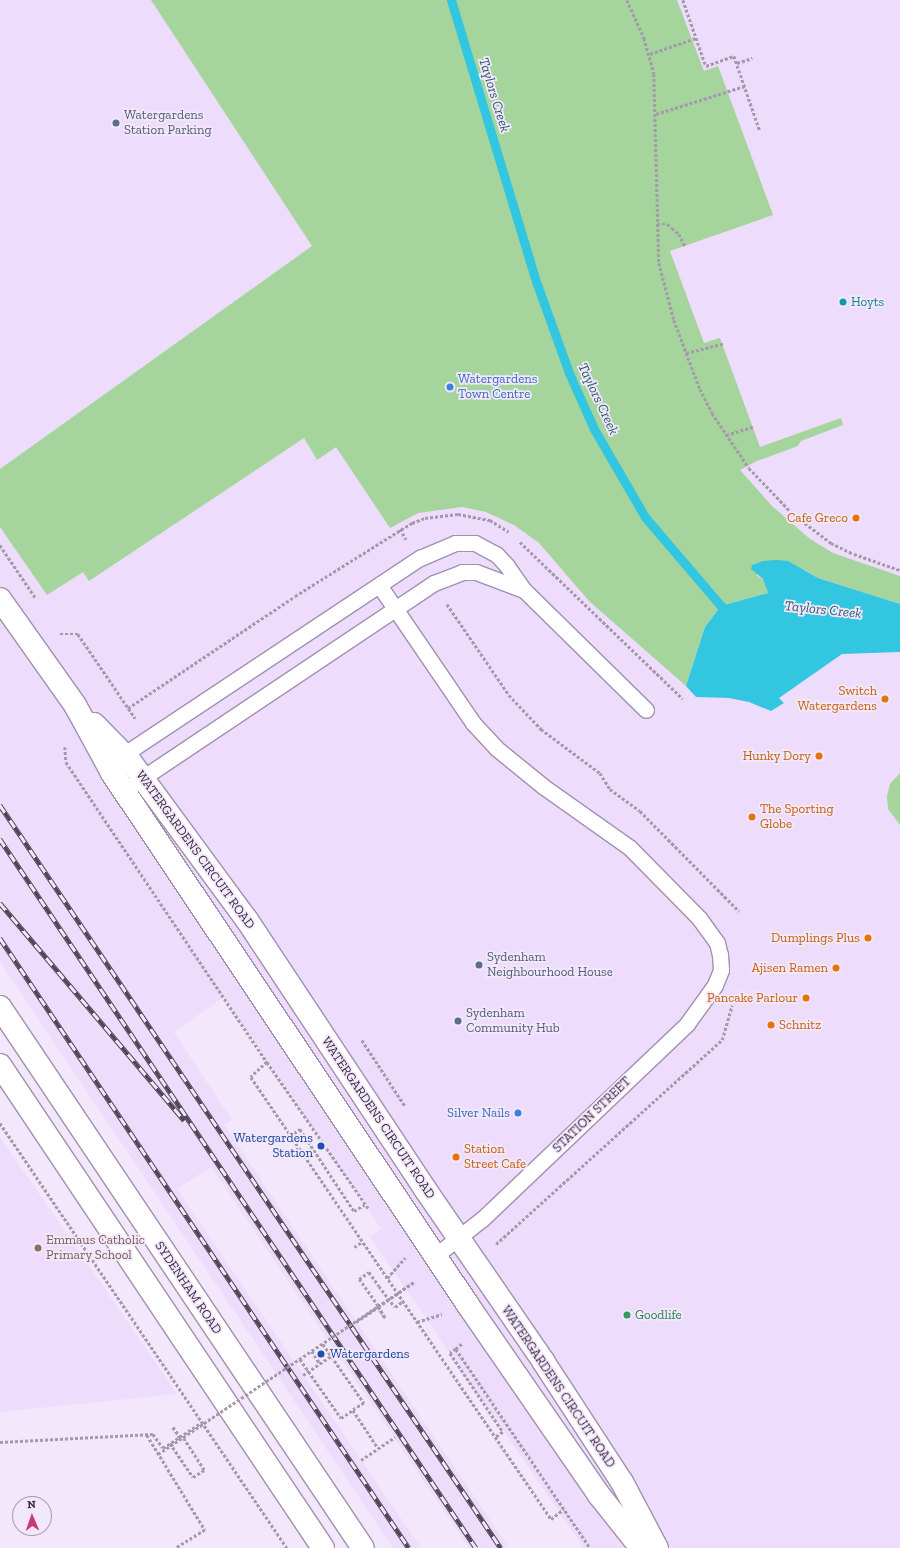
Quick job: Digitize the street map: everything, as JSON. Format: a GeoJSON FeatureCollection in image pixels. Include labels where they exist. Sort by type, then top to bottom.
{"type":"FeatureCollection","features":[{"type":"Feature","properties":{"kind":"street","name":"WATERGARDENS CIRCUIT ROAD"},"geometry":{"type":"LineString","coordinates":[[0,599],[115,759],[142,778],[247,920],[622,1482],[657,1548]]}},
{"type":"Feature","properties":{"kind":"street","name":"WATERGARDENS CIRCUIT ROAD"},"geometry":{"type":"LineString","coordinates":[[115,759],[124,790],[435,1256],[599,1495],[641,1548]]}},
{"type":"Feature","properties":{"kind":"street","name":"SYDENHAM ROAD"},"geometry":{"type":"LineString","coordinates":[[0,1007],[362,1548]]}},
{"type":"Feature","properties":{"kind":"street"},"geometry":{"type":"LineString","coordinates":[[0,1064],[323,1548]]}},
{"type":"Feature","properties":{"kind":"street"},"geometry":{"type":"LineString","coordinates":[[184,1339],[204,1312]]}},
{"type":"Feature","properties":{"kind":"lane"},"geometry":{"type":"LineString","coordinates":[[115,759],[420,558],[445,545],[475,543],[496,554],[508,566],[524,590],[646,710]]}},
{"type":"Feature","properties":{"kind":"lane"},"geometry":{"type":"LineString","coordinates":[[124,790],[434,583],[462,572],[476,572],[524,590]]}},
{"type":"Feature","properties":{"kind":"lane"},"geometry":{"type":"LineString","coordinates":[[379,585],[395,608]]}},
{"type":"Feature","properties":{"kind":"lane","name":"STATION STREET"},"geometry":{"type":"LineString","coordinates":[[395,608],[473,723],[496,748],[544,787],[630,848],[699,918],[717,944],[720,955],[721,970],[715,985],[688,1024],[460,1239],[435,1256]]}},
{"type":"Feature","properties":{"kind":"path"},"geometry":{"type":"LineString","coordinates":[[627,0],[650,54],[654,74],[659,263],[665,289],[686,353],[700,389],[726,435],[749,468],[793,514],[813,530],[854,554],[900,570]]}},
{"type":"Feature","properties":{"kind":"path"},"geometry":{"type":"LineString","coordinates":[[683,0],[706,66],[734,56],[760,131]]}},
{"type":"Feature","properties":{"kind":"path"},"geometry":{"type":"LineString","coordinates":[[650,54],[696,38]]}},
{"type":"Feature","properties":{"kind":"path"},"geometry":{"type":"LineString","coordinates":[[737,63],[752,58]]}},
{"type":"Feature","properties":{"kind":"path"},"geometry":{"type":"LineString","coordinates":[[656,114],[745,86]]}},
{"type":"Feature","properties":{"kind":"path"},"geometry":{"type":"LineString","coordinates":[[658,224],[667,224],[672,228],[679,234],[685,246]]}},
{"type":"Feature","properties":{"kind":"path"},"geometry":{"type":"LineString","coordinates":[[686,353],[723,344]]}},
{"type":"Feature","properties":{"kind":"path"},"geometry":{"type":"LineString","coordinates":[[726,435],[753,427]]}},
{"type":"Feature","properties":{"kind":"path"},"geometry":{"type":"LineString","coordinates":[[128,708],[295,596],[400,529],[420,558]]}},
{"type":"Feature","properties":{"kind":"path"},"geometry":{"type":"LineString","coordinates":[[434,583],[509,695],[541,729],[600,773],[610,788],[640,811],[739,911]]}},
{"type":"Feature","properties":{"kind":"path"},"geometry":{"type":"LineString","coordinates":[[495,1246],[722,1040],[733,1002]]}},
{"type":"Feature","properties":{"kind":"path"},"geometry":{"type":"LineString","coordinates":[[250,1078],[551,1519],[564,1509]]}},
{"type":"Feature","properties":{"kind":"path"},"geometry":{"type":"LineString","coordinates":[[0,1123],[287,1548]]}},
{"type":"Feature","properties":{"kind":"path"},"geometry":{"type":"LineString","coordinates":[[290,1136],[300,1129],[354,1211],[364,1205]]}},
{"type":"Feature","properties":{"kind":"path"},"geometry":{"type":"LineString","coordinates":[[354,1246],[362,1242]]}},
{"type":"Feature","properties":{"kind":"path"},"geometry":{"type":"LineString","coordinates":[[387,1278],[408,1254]]}},
{"type":"Feature","properties":{"kind":"path"},"geometry":{"type":"LineString","coordinates":[[385,1318],[359,1278],[369,1272],[394,1307],[403,1301]]}},
{"type":"Feature","properties":{"kind":"path"},"geometry":{"type":"LineString","coordinates":[[158,1454],[414,1282],[378,1307],[356,1322]]}},
{"type":"Feature","properties":{"kind":"path"},"geometry":{"type":"LineString","coordinates":[[417,1322],[447,1312]]}},
{"type":"Feature","properties":{"kind":"path"},"geometry":{"type":"LineString","coordinates":[[300,1359],[341,1418],[364,1403],[323,1344]]}},
{"type":"Feature","properties":{"kind":"path"},"geometry":{"type":"LineString","coordinates":[[456,1349],[450,1353],[503,1432],[496,1437]]}},
{"type":"Feature","properties":{"kind":"path"},"geometry":{"type":"LineString","coordinates":[[312,1351],[320,1364]]}},
{"type":"Feature","properties":{"kind":"path"},"geometry":{"type":"LineString","coordinates":[[303,1375],[337,1352]]}},
{"type":"Feature","properties":{"kind":"path"},"geometry":{"type":"LineString","coordinates":[[353,1410],[378,1448]]}},
{"type":"Feature","properties":{"kind":"path"},"geometry":{"type":"LineString","coordinates":[[0,1442],[153,1434],[163,1448],[181,1438],[202,1422]]}},
{"type":"Feature","properties":{"kind":"path"},"geometry":{"type":"LineString","coordinates":[[170,1443],[193,1477],[204,1470],[173,1427]]}},
{"type":"Feature","properties":{"kind":"path"},"geometry":{"type":"LineString","coordinates":[[147,1435],[205,1530],[176,1548]]}},
{"type":"Feature","properties":{"kind":"path"},"geometry":{"type":"LineString","coordinates":[[361,1460],[394,1437]]}},
{"type":"Feature","properties":{"kind":"shaded area","name":"Watergardens Town Centre"},"geometry":{"type":"Polygon","coordinates":[[[0,0],[900,0],[900,1548],[584,1548],[370,1237],[381,1229],[224,997],[174,1032],[232,1120],[224,1125],[509,1548],[469,1548],[211,1167],[177,1189],[421,1548],[393,1548],[0,962],[0,0]]]}},
{"type":"Feature","properties":{"kind":"shaded area","name":"Emmaus Catholic Primary School"},"geometry":{"type":"Polygon","coordinates":[[[0,1137],[154,1360],[177,1394],[0,1412],[0,1137]]]}},
{"type":"Feature","properties":{"kind":"green space"},"geometry":{"type":"Polygon","coordinates":[[[151,0],[677,0],[704,71],[718,66],[773,215],[670,251],[704,343],[720,338],[760,447],[841,418],[843,425],[801,441],[798,446],[757,461],[740,470],[772,506],[810,539],[833,553],[900,576],[900,604],[818,578],[805,570],[756,575],[763,579],[768,593],[721,606],[705,627],[686,686],[589,601],[539,543],[514,525],[486,512],[462,507],[418,513],[390,528],[336,447],[317,460],[304,438],[89,581],[83,572],[47,595],[0,527],[0,469],[312,246],[151,0]]]}},
{"type":"Feature","properties":{"kind":"green space"},"geometry":{"type":"Polygon","coordinates":[[[900,773],[900,825],[888,809],[887,796],[890,784],[900,773]]]}},
{"type":"Feature","properties":{"kind":"water"},"geometry":{"type":"Polygon","coordinates":[[[763,561],[788,561],[818,578],[900,604],[900,652],[842,654],[779,698],[784,703],[771,711],[749,702],[729,698],[696,697],[686,686],[705,627],[721,606],[768,593],[763,579],[751,569],[752,565],[763,561]]]}},
{"type":"Feature","properties":{"kind":"waterway","name":"Taylors Creek"},"geometry":{"type":"LineString","coordinates":[[451,0],[537,284],[569,373],[594,429],[645,517],[721,606],[730,612]]}},
{"type":"Feature","properties":{"kind":"railway"},"geometry":{"type":"LineString","coordinates":[[0,805],[501,1548]]}},
{"type":"Feature","properties":{"kind":"railway"},"geometry":{"type":"LineString","coordinates":[[0,839],[476,1548]]}},
{"type":"Feature","properties":{"kind":"railway"},"geometry":{"type":"LineString","coordinates":[[0,903],[184,1120]]}},
{"type":"Feature","properties":{"kind":"railway"},"geometry":{"type":"LineString","coordinates":[[0,938],[409,1548]]}},
{"type":"Feature","properties":{"kind":"place","name":"Watergardens Station Parking"},"geometry":{"type":"Point","coordinates":[116,123]}},
{"type":"Feature","properties":{"kind":"place","name":"Hoyts"},"geometry":{"type":"Point","coordinates":[843,302]}},
{"type":"Feature","properties":{"kind":"place","name":"Watergardens Town Centre"},"geometry":{"type":"Point","coordinates":[450,387]}},
{"type":"Feature","properties":{"kind":"place","name":"Cafe Greco"},"geometry":{"type":"Point","coordinates":[856,518]}},
{"type":"Feature","properties":{"kind":"place","name":"Switch Watergardens"},"geometry":{"type":"Point","coordinates":[885,699]}},
{"type":"Feature","properties":{"kind":"place","name":"Hunky Dory"},"geometry":{"type":"Point","coordinates":[819,756]}},
{"type":"Feature","properties":{"kind":"place","name":"The Sporting Globe"},"geometry":{"type":"Point","coordinates":[752,817]}},
{"type":"Feature","properties":{"kind":"place","name":"Dumplings Plus"},"geometry":{"type":"Point","coordinates":[868,938]}},
{"type":"Feature","properties":{"kind":"place","name":"Sydenham Neighbourhood House"},"geometry":{"type":"Point","coordinates":[479,965]}},
{"type":"Feature","properties":{"kind":"place","name":"Ajisen Ramen"},"geometry":{"type":"Point","coordinates":[836,968]}},
{"type":"Feature","properties":{"kind":"place","name":"Pancake Parlour"},"geometry":{"type":"Point","coordinates":[806,998]}},
{"type":"Feature","properties":{"kind":"place","name":"Sydenham Community Hub"},"geometry":{"type":"Point","coordinates":[458,1021]}},
{"type":"Feature","properties":{"kind":"place","name":"Schnitz"},"geometry":{"type":"Point","coordinates":[771,1025]}},
{"type":"Feature","properties":{"kind":"place","name":"Silver Nails"},"geometry":{"type":"Point","coordinates":[518,1113]}},
{"type":"Feature","properties":{"kind":"place","name":"Watergardens Station"},"geometry":{"type":"Point","coordinates":[321,1146]}},
{"type":"Feature","properties":{"kind":"place","name":"Station Street Cafe"},"geometry":{"type":"Point","coordinates":[456,1157]}},
{"type":"Feature","properties":{"kind":"place","name":"Emmaus Catholic Primary School"},"geometry":{"type":"Point","coordinates":[38,1248]}},
{"type":"Feature","properties":{"kind":"place","name":"Goodlife"},"geometry":{"type":"Point","coordinates":[627,1315]}},
{"type":"Feature","properties":{"kind":"place","name":"Watergardens"},"geometry":{"type":"Point","coordinates":[321,1354]}}]}
